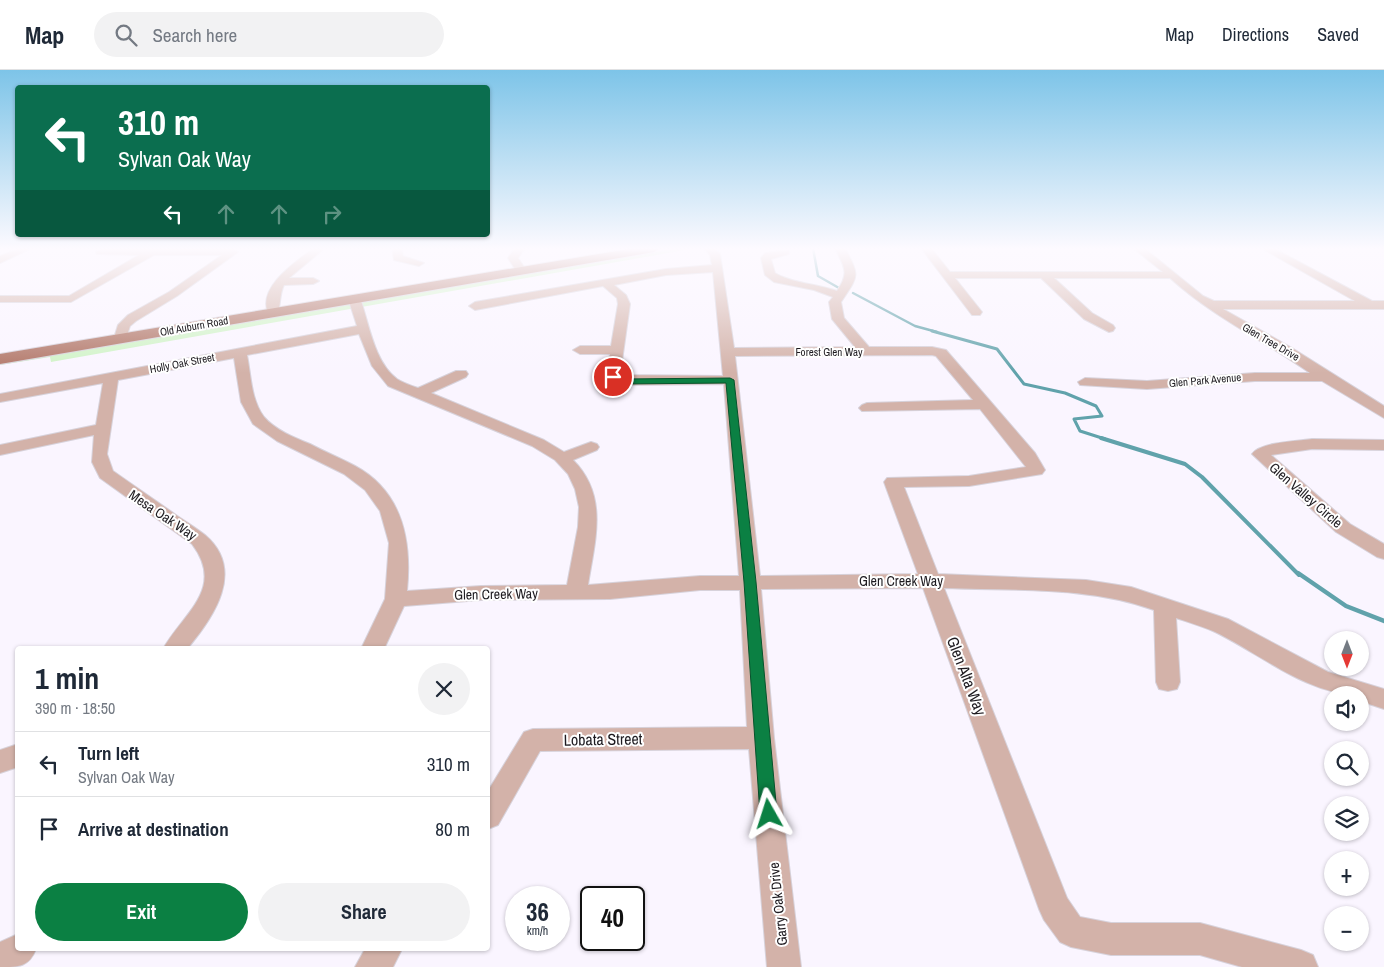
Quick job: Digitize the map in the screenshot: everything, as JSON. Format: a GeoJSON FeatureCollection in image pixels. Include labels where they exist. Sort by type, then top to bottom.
{"type":"FeatureCollection","features":[{"type":"Feature","properties":{"kind":"main road","name":"Old Auburn Road"},"geometry":{"type":"LineString","coordinates":[[0,359],[402,290]]}},
{"type":"Feature","properties":{"kind":"street"},"geometry":{"type":"LineString","coordinates":[[0,298],[18,290]]}},
{"type":"Feature","properties":{"kind":"street"},"geometry":{"type":"LineString","coordinates":[[0,298],[71,299],[87,290]]}},
{"type":"Feature","properties":{"kind":"street"},"geometry":{"type":"LineString","coordinates":[[120,338],[123,328],[128,321],[179,290]]}},
{"type":"Feature","properties":{"kind":"street"},"geometry":{"type":"LineString","coordinates":[[273,312],[276,290]]}},
{"type":"Feature","properties":{"kind":"street"},"geometry":{"type":"LineString","coordinates":[[475,306],[567,290]]}},
{"type":"Feature","properties":{"kind":"street"},"geometry":{"type":"LineString","coordinates":[[614,290],[622,297],[624,304],[613,377],[622,382],[730,380]]}},
{"type":"Feature","properties":{"kind":"street","name":"Garry Oak Drive"},"geometry":{"type":"LineString","coordinates":[[720,290],[750,582],[761,738],[784,967]]}},
{"type":"Feature","properties":{"kind":"street"},"geometry":{"type":"LineString","coordinates":[[824,290],[838,296]]}},
{"type":"Feature","properties":{"kind":"street"},"geometry":{"type":"LineString","coordinates":[[843,290],[835,302],[838,318],[865,351]]}},
{"type":"Feature","properties":{"kind":"street"},"geometry":{"type":"LineString","coordinates":[[959,290],[976,312]]}},
{"type":"Feature","properties":{"kind":"street"},"geometry":{"type":"LineString","coordinates":[[1060,290],[1088,316],[1109,328]]}},
{"type":"Feature","properties":{"kind":"street","name":"Glen Tree Drive"},"geometry":{"type":"LineString","coordinates":[[1189,290],[1222,314],[1287,351],[1325,378],[1383,412]]}},
{"type":"Feature","properties":{"kind":"street"},"geometry":{"type":"LineString","coordinates":[[1342,290],[1370,305]]}},
{"type":"Feature","properties":{"kind":"street"},"geometry":{"type":"LineString","coordinates":[[354,298],[364,329],[384,376],[393,383],[418,394],[538,443],[562,458],[579,476],[588,502],[588,520],[576,593]]}},
{"type":"Feature","properties":{"kind":"street"},"geometry":{"type":"LineString","coordinates":[[1212,305],[1384,305]]}},
{"type":"Feature","properties":{"kind":"street","name":"Holly Oak Street"},"geometry":{"type":"LineString","coordinates":[[0,398],[364,329]]}},
{"type":"Feature","properties":{"kind":"street"},"geometry":{"type":"LineString","coordinates":[[580,350],[616,350]]}},
{"type":"Feature","properties":{"kind":"street","name":"Forest Glen Way"},"geometry":{"type":"LineString","coordinates":[[726,352],[932,351]]}},
{"type":"Feature","properties":{"kind":"street","name":"Glen Alta Way"},"geometry":{"type":"LineString","coordinates":[[932,351],[941,353],[1029,457],[1036,470],[969,481],[893,482],[1055,909],[1070,932],[1112,939],[1200,939],[1302,967]]}},
{"type":"Feature","properties":{"kind":"street"},"geometry":{"type":"LineString","coordinates":[[240,352],[248,402],[259,421],[283,438],[350,470],[371,486],[389,511],[399,543],[396,599],[373,646]]}},
{"type":"Feature","properties":{"kind":"street"},"geometry":{"type":"LineString","coordinates":[[418,394],[461,374]]}},
{"type":"Feature","properties":{"kind":"street","name":"Glen Park Avenue"},"geometry":{"type":"LineString","coordinates":[[1085,382],[1147,385],[1255,376],[1325,378]]}},
{"type":"Feature","properties":{"kind":"street","name":"Mesa Oak Way"},"geometry":{"type":"LineString","coordinates":[[111,377],[99,454],[106,474],[200,540],[208,548],[216,570],[215,583],[210,598],[196,621],[176,646]]}},
{"type":"Feature","properties":{"kind":"street"},"geometry":{"type":"LineString","coordinates":[[867,408],[951,407],[983,404]]}},
{"type":"Feature","properties":{"kind":"street"},"geometry":{"type":"LineString","coordinates":[[0,450],[103,428]]}},
{"type":"Feature","properties":{"kind":"street","name":"Glen Valley Circle"},"geometry":{"type":"LineString","coordinates":[[1384,445],[1312,444],[1265,451],[1260,454],[1343,528],[1384,553]]}},
{"type":"Feature","properties":{"kind":"street"},"geometry":{"type":"LineString","coordinates":[[562,458],[590,447]]}},
{"type":"Feature","properties":{"kind":"street","name":"Glen Creek Way"},"geometry":{"type":"LineString","coordinates":[[396,599],[481,593],[610,592],[700,583],[750,582],[930,581],[1086,587],[1131,594],[1220,626],[1320,678],[1384,699]]}},
{"type":"Feature","properties":{"kind":"street"},"geometry":{"type":"LineString","coordinates":[[1165,606],[1168,682]]}},
{"type":"Feature","properties":{"kind":"street","name":"Lobata Street"},"geometry":{"type":"LineString","coordinates":[[490,813],[533,740],[761,738]]}},
{"type":"Feature","properties":{"kind":"street"},"geometry":{"type":"LineString","coordinates":[[0,762],[15,756]]}},
{"type":"Feature","properties":{"kind":"street"},"geometry":{"type":"LineString","coordinates":[[0,960],[16,951]]}},
{"type":"Feature","properties":{"kind":"street"},"geometry":{"type":"LineString","coordinates":[[372,967],[384,951]]}},
{"type":"Feature","properties":{"kind":"green space"},"geometry":{"type":"Polygon","coordinates":[[[430,290],[459,290],[51,362],[50,357],[0,365],[0,362],[430,290]]]}},
{"type":"Feature","properties":{"kind":"waterway"},"geometry":{"type":"LineString","coordinates":[[853,293],[915,326],[937,332]]}},
{"type":"Feature","properties":{"kind":"waterway"},"geometry":{"type":"LineString","coordinates":[[932,331],[997,349],[1024,384],[1065,393],[1096,406],[1102,416],[1074,419],[1080,431],[1105,439]]}},
{"type":"Feature","properties":{"kind":"waterway"},"geometry":{"type":"LineString","coordinates":[[1101,438],[1185,464],[1202,477],[1299,575]]}},
{"type":"Feature","properties":{"kind":"waterway"},"geometry":{"type":"LineString","coordinates":[[1298,573],[1346,606],[1384,621]]}},
{"type":"Feature","properties":{"kind":"route"},"geometry":{"type":"LineString","coordinates":[[613,377],[622,382],[730,380],[750,582],[761,738],[769,814]]}}]}
